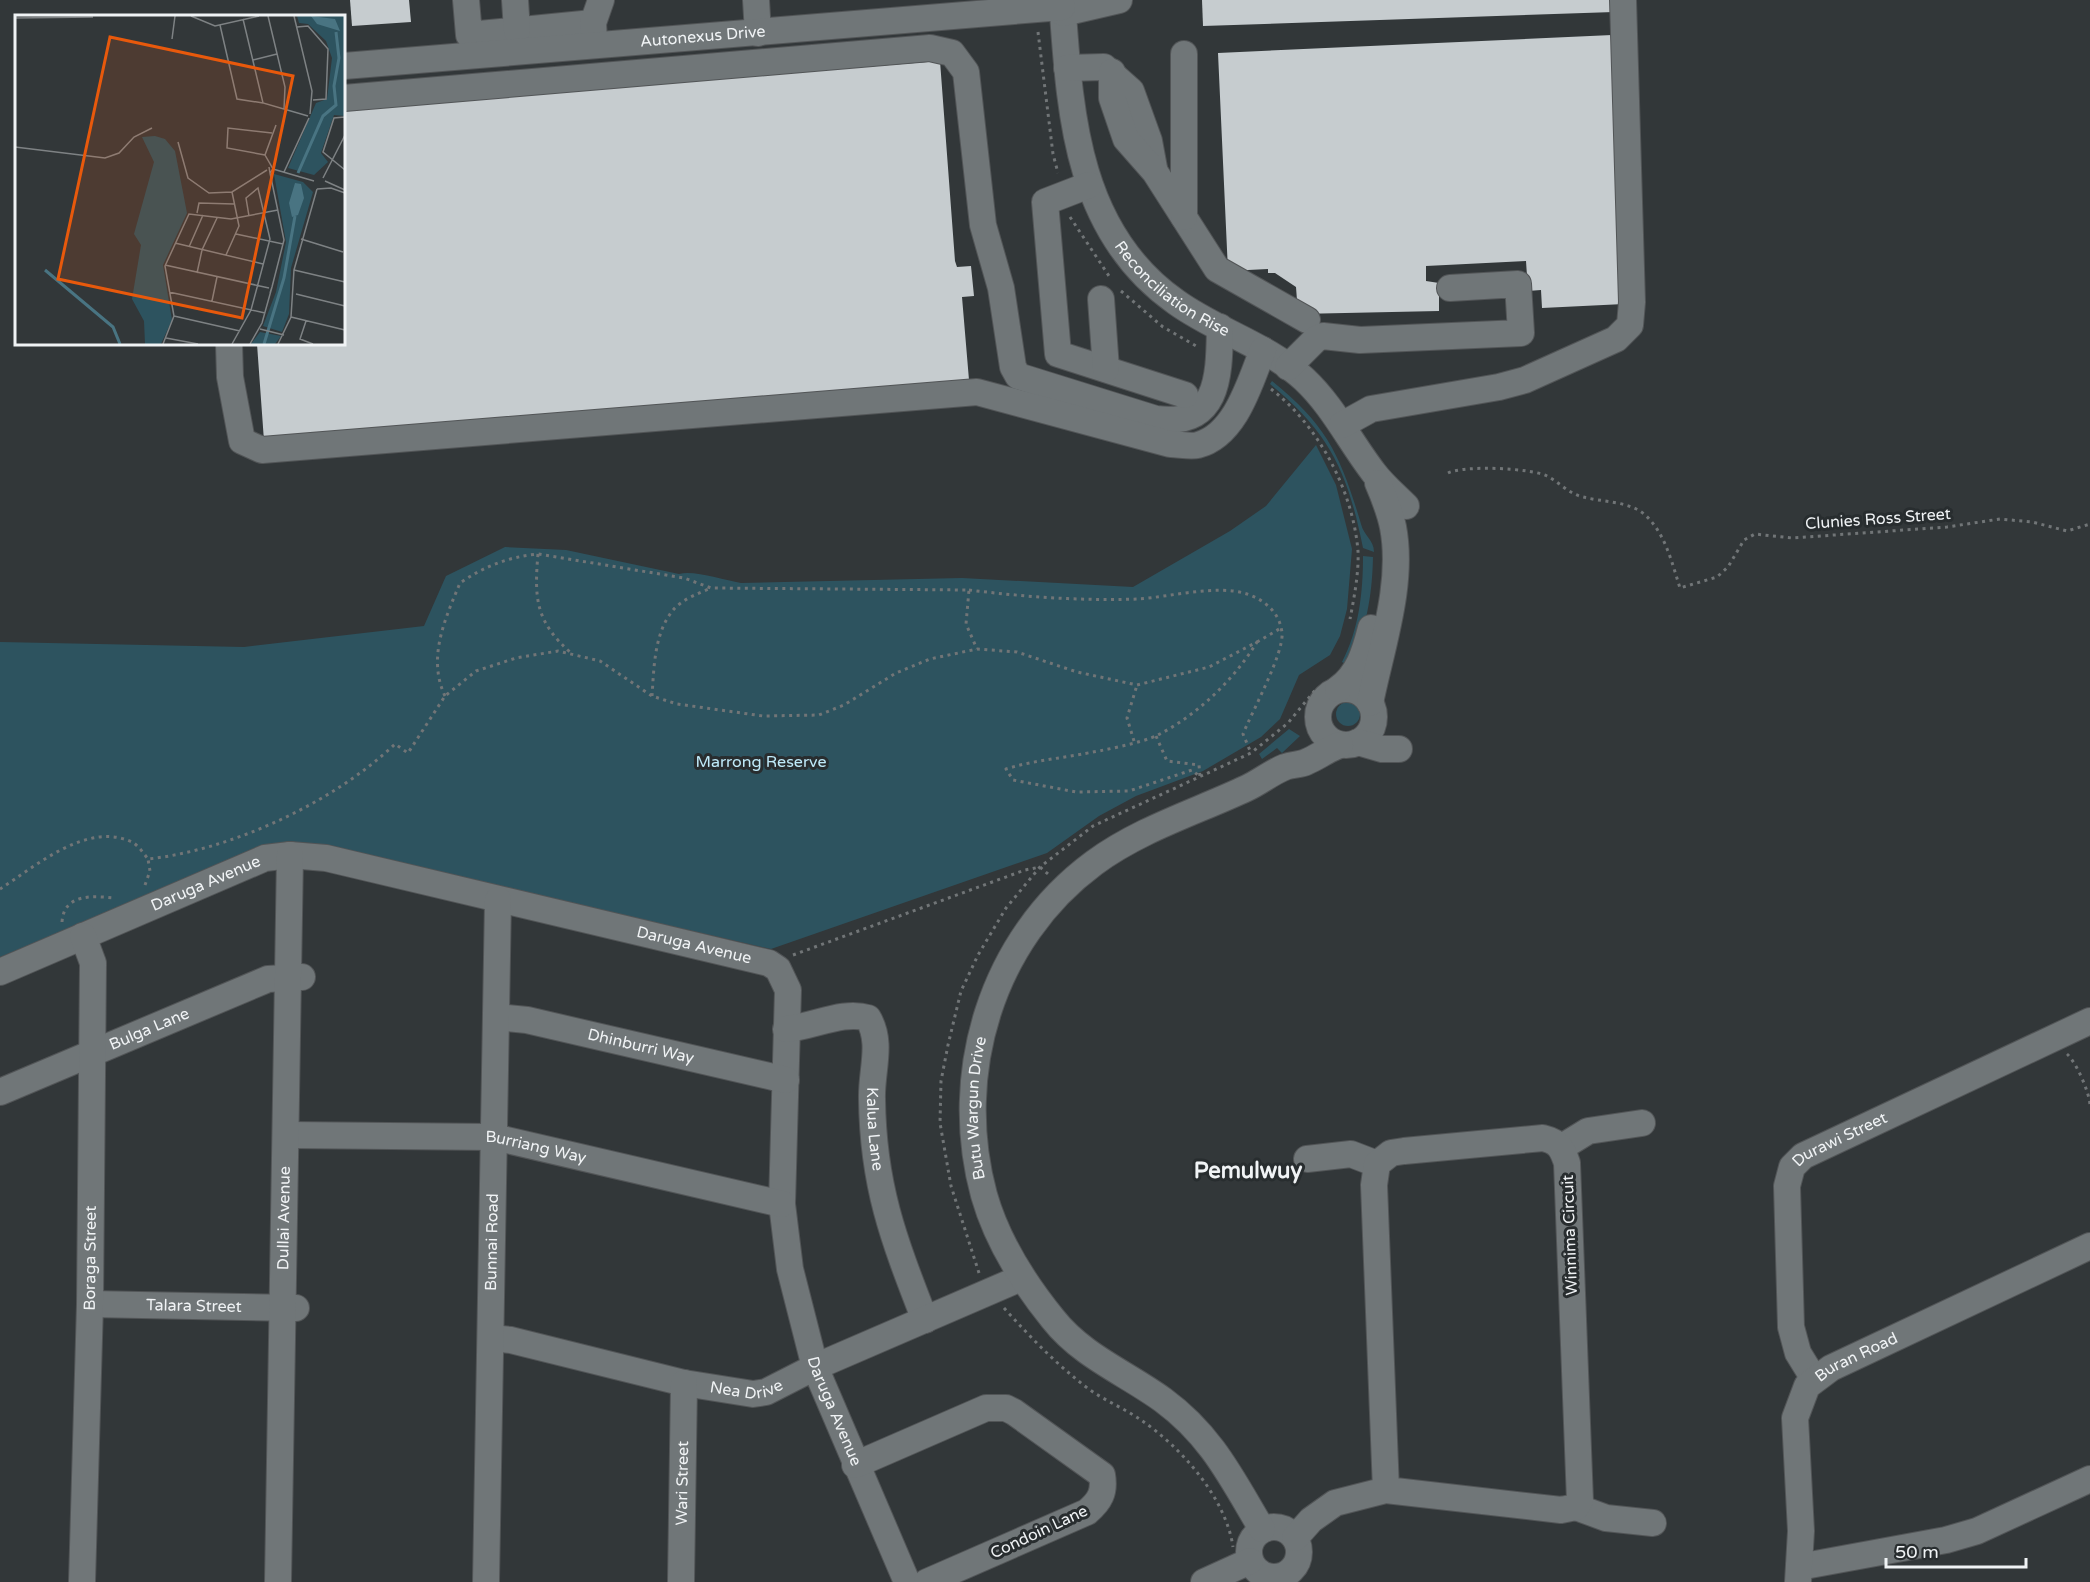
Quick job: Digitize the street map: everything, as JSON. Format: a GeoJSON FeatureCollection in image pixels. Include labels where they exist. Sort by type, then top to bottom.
{"type":"FeatureCollection","features":[{"type":"Feature","properties":{"kind":"street"},"geometry":{"type":"LineString","coordinates":[[466,0],[468,35],[596,23]]}},
{"type":"Feature","properties":{"kind":"street"},"geometry":{"type":"LineString","coordinates":[[515,0],[518,31]]}},
{"type":"Feature","properties":{"kind":"street"},"geometry":{"type":"LineString","coordinates":[[756,0],[758,33]]}},
{"type":"Feature","properties":{"kind":"street"},"geometry":{"type":"LineString","coordinates":[[1342,425],[1371,409],[1499,387],[1525,380],[1616,339],[1630,325],[1632,302],[1623,0]]}},
{"type":"Feature","properties":{"kind":"street","name":"Autonexus Drive"},"geometry":{"type":"LineString","coordinates":[[345,66],[596,23],[758,33],[1107,2]]}},
{"type":"Feature","properties":{"kind":"street","name":"Reconciliation Rise"},"geometry":{"type":"LineString","coordinates":[[1062,7],[1074,126],[1083,169],[1101,215],[1148,279],[1176,303],[1263,350],[1303,378],[1342,425],[1375,474],[1406,506]]}},
{"type":"Feature","properties":{"kind":"street"},"geometry":{"type":"LineString","coordinates":[[345,98],[930,48],[952,52],[966,72],[983,225],[1001,288],[1013,367],[1018,376],[1156,419],[1176,421],[1194,416],[1207,404],[1219,377],[1220,327]]}},
{"type":"Feature","properties":{"kind":"street"},"geometry":{"type":"LineString","coordinates":[[1184,54],[1184,217]]}},
{"type":"Feature","properties":{"kind":"street"},"geometry":{"type":"LineString","coordinates":[[1067,68],[1104,67],[1131,91],[1149,141],[1155,172],[1216,269],[1307,320]]}},
{"type":"Feature","properties":{"kind":"street"},"geometry":{"type":"LineString","coordinates":[[1089,185],[1045,202],[1058,354],[1185,395]]}},
{"type":"Feature","properties":{"kind":"street"},"geometry":{"type":"LineString","coordinates":[[1288,367],[1316,339],[1323,336],[1360,340],[1521,333],[1518,284],[1450,288]]}},
{"type":"Feature","properties":{"kind":"street"},"geometry":{"type":"LineString","coordinates":[[1101,299],[1106,369]]}},
{"type":"Feature","properties":{"kind":"street"},"geometry":{"type":"LineString","coordinates":[[229,345],[230,377],[242,441],[262,450],[977,392],[1170,444],[1198,445],[1218,435],[1231,420],[1263,350]]}},
{"type":"Feature","properties":{"kind":"street"},"geometry":{"type":"LineString","coordinates":[[1372,712],[1392,598],[1395,564],[1394,529],[1375,474]]}},
{"type":"Feature","properties":{"kind":"street","name":"Butu Wargun Drive"},"geometry":{"type":"LineString","coordinates":[[1286,767],[1312,735],[1322,700],[1331,685],[1349,681],[1367,646],[1379,593],[1383,514],[1375,474]]}},
{"type":"Feature","properties":{"kind":"street"},"geometry":{"type":"LineString","coordinates":[[1317,718],[1325,736],[1382,749],[1399,749],[1356,690],[1331,685]]}},
{"type":"Feature","properties":{"kind":"street","name":"Butu Wargun Drive"},"geometry":{"type":"LineString","coordinates":[[1262,1529],[1217,1452],[1193,1427],[1162,1399],[1096,1359],[1055,1323],[1021,1278],[985,1198],[974,1150],[972,1090],[975,1057],[987,1011],[1002,975],[1030,929],[1063,890],[1095,862],[1159,826],[1248,787],[1286,767],[1305,763],[1349,743],[1371,729],[1372,712]]}},
{"type":"Feature","properties":{"kind":"street","name":"Daruga Avenue"},"geometry":{"type":"LineString","coordinates":[[0,972],[72,932],[265,858],[297,855],[326,858],[769,963],[777,969],[788,990],[782,1204],[790,1269],[815,1367],[907,1582]]}},
{"type":"Feature","properties":{"kind":"street","name":"Dullai Avenue"},"geometry":{"type":"LineString","coordinates":[[292,1582],[290,1307],[297,855]]}},
{"type":"Feature","properties":{"kind":"street","name":"Bunnai Road"},"geometry":{"type":"LineString","coordinates":[[486,1582],[498,900]]}},
{"type":"Feature","properties":{"kind":"street","name":"Boraga Street"},"geometry":{"type":"LineString","coordinates":[[72,932],[93,963],[90,1304],[82,1582]]}},
{"type":"Feature","properties":{"kind":"street","name":"Bulga Lane"},"geometry":{"type":"LineString","coordinates":[[0,1092],[268,979],[295,977]]}},
{"type":"Feature","properties":{"kind":"street","name":"Kalua Lane"},"geometry":{"type":"LineString","coordinates":[[786,1029],[806,1027],[850,1015],[868,1018],[874,1028],[877,1038],[872,1085],[872,1136],[877,1172],[898,1252],[925,1320]]}},
{"type":"Feature","properties":{"kind":"street","name":"Dhinburri Way"},"geometry":{"type":"LineString","coordinates":[[496,1017],[527,1020],[786,1080]]}},
{"type":"Feature","properties":{"kind":"street","name":"Durawi Street"},"geometry":{"type":"LineString","coordinates":[[1814,1379],[1798,1353],[1791,1327],[1787,1186],[1792,1167],[1803,1156],[2090,1021]]}},
{"type":"Feature","properties":{"kind":"street"},"geometry":{"type":"LineString","coordinates":[[1386,1490],[1374,1185],[1377,1164],[1391,1153],[1404,1150],[1543,1138],[1554,1141],[1562,1147],[1588,1131],[1642,1123]]}},
{"type":"Feature","properties":{"kind":"street","name":"Burriang Way"},"geometry":{"type":"LineString","coordinates":[[293,1136],[494,1137],[782,1204]]}},
{"type":"Feature","properties":{"kind":"street","name":"Winnima Circuit"},"geometry":{"type":"LineString","coordinates":[[1562,1147],[1567,1163],[1580,1478],[1580,1501],[1576,1507]]}},
{"type":"Feature","properties":{"kind":"street"},"geometry":{"type":"LineString","coordinates":[[1307,1159],[1350,1154],[1377,1164]]}},
{"type":"Feature","properties":{"kind":"street","name":"Buran Road"},"geometry":{"type":"LineString","coordinates":[[1799,1575],[1801,1531],[1795,1418],[1802,1395],[1814,1379],[1831,1368],[2090,1246]]}},
{"type":"Feature","properties":{"kind":"street","name":"Nea Drive"},"geometry":{"type":"LineString","coordinates":[[491,1338],[510,1340],[684,1383],[753,1394],[766,1392],[815,1367],[1021,1278]]}},
{"type":"Feature","properties":{"kind":"street","name":"Talara Street"},"geometry":{"type":"LineString","coordinates":[[90,1304],[290,1307]]}},
{"type":"Feature","properties":{"kind":"street","name":"Dullai Avenue"},"geometry":{"type":"LineString","coordinates":[[278,1582],[290,1307]]}},
{"type":"Feature","properties":{"kind":"street","name":"Wari Street"},"geometry":{"type":"LineString","coordinates":[[681,1582],[684,1383]]}},
{"type":"Feature","properties":{"kind":"street","name":"Condoin Lane"},"geometry":{"type":"LineString","coordinates":[[855,1465],[986,1408],[996,1407],[1014,1412],[1102,1475],[1104,1486],[1101,1497],[1087,1512],[927,1582]]}},
{"type":"Feature","properties":{"kind":"street"},"geometry":{"type":"LineString","coordinates":[[1799,1575],[1946,1540],[1986,1527],[2090,1479]]}},
{"type":"Feature","properties":{"kind":"street"},"geometry":{"type":"LineString","coordinates":[[1295,1538],[1311,1520],[1335,1503],[1386,1490],[1561,1510],[1576,1507],[1606,1518],[1653,1522]]}},
{"type":"Feature","properties":{"kind":"street"},"geometry":{"type":"LineString","coordinates":[[1204,1582],[1242,1564],[1250,1543],[1262,1529],[1280,1527],[1295,1538],[1299,1547],[1295,1565],[1280,1579],[1263,1575],[1242,1564]]}},
{"type":"Feature","properties":{"kind":"path"},"geometry":{"type":"LineString","coordinates":[[1036,9],[1053,154],[1071,221],[1117,287],[1163,327],[1219,359]]}},
{"type":"Feature","properties":{"kind":"path"},"geometry":{"type":"LineString","coordinates":[[1252,378],[1273,390],[1292,408],[1327,455],[1341,484],[1358,551],[1354,598],[1348,626]]}},
{"type":"Feature","properties":{"kind":"path","name":"Clunies Ross Street"},"geometry":{"type":"LineString","coordinates":[[1448,473],[1459,468],[1477,467],[1545,475],[1580,497],[1618,503],[1643,513],[1658,530],[1680,588],[1717,577],[1728,567],[1744,540],[1755,534],[1792,538],[1947,527],[2000,519],[2032,522],[2067,531],[2090,525]]}},
{"type":"Feature","properties":{"kind":"path"},"geometry":{"type":"LineString","coordinates":[[445,696],[438,682],[436,650],[460,583],[495,563],[514,556],[538,555],[684,578],[711,588],[969,590],[1031,598],[1082,600],[1141,599],[1195,592],[1245,593],[1272,609],[1281,628],[1282,645],[1243,734],[1251,753]]}},
{"type":"Feature","properties":{"kind":"path"},"geometry":{"type":"LineString","coordinates":[[538,555],[535,584],[537,606],[544,623],[556,640],[572,654]]}},
{"type":"Feature","properties":{"kind":"path"},"geometry":{"type":"LineString","coordinates":[[652,696],[654,661],[666,620],[675,608],[711,588]]}},
{"type":"Feature","properties":{"kind":"path"},"geometry":{"type":"LineString","coordinates":[[969,590],[966,624],[977,649]]}},
{"type":"Feature","properties":{"kind":"path"},"geometry":{"type":"LineString","coordinates":[[148,859],[183,855],[226,843],[313,803],[339,788],[395,744],[408,753],[445,696],[476,672],[516,658],[558,651],[600,661],[652,696],[677,704],[764,716],[819,716],[844,705],[904,670],[930,659],[977,649],[1017,652],[1077,672],[1137,685],[1209,667],[1281,628]]}},
{"type":"Feature","properties":{"kind":"path"},"geometry":{"type":"LineString","coordinates":[[1200,777],[1192,770],[1129,790],[1076,792],[1013,780],[1006,769],[1033,760],[1082,754],[1156,736],[1193,712],[1231,677],[1257,642]]}},
{"type":"Feature","properties":{"kind":"path"},"geometry":{"type":"LineString","coordinates":[[1134,741],[1127,718],[1137,685]]}},
{"type":"Feature","properties":{"kind":"path"},"geometry":{"type":"LineString","coordinates":[[1242,1564],[1229,1526],[1203,1481],[1176,1450],[1142,1421],[1093,1391],[1046,1355],[1004,1307],[990,1302],[984,1294],[978,1280],[980,1269],[951,1186],[940,1123],[941,1081],[961,991],[1006,908],[1040,867],[1093,826],[1148,798],[1251,753],[1331,685]]}},
{"type":"Feature","properties":{"kind":"path"},"geometry":{"type":"LineString","coordinates":[[1156,736],[1167,761],[1199,765],[1200,777]]}},
{"type":"Feature","properties":{"kind":"path"},"geometry":{"type":"LineString","coordinates":[[0,888],[76,843],[111,836],[134,843],[148,859],[150,871],[148,882],[141,889]]}},
{"type":"Feature","properties":{"kind":"path"},"geometry":{"type":"LineString","coordinates":[[769,963],[1025,870],[1040,867],[1049,874]]}},
{"type":"Feature","properties":{"kind":"path"},"geometry":{"type":"LineString","coordinates":[[72,932],[62,915],[68,905],[77,899],[90,896],[120,898]]}},
{"type":"Feature","properties":{"kind":"path"},"geometry":{"type":"LineString","coordinates":[[2059,1036],[2066,1053],[2074,1060],[2090,1096],[2090,1106]]}},
{"type":"Feature","properties":{"kind":"green space"},"geometry":{"type":"Polygon","coordinates":[[[1272,381],[1307,413],[1330,444],[1347,480],[1362,528],[1374,552],[1363,548],[1351,498],[1333,456],[1308,420],[1270,384],[1272,381]]]}},
{"type":"Feature","properties":{"kind":"green space","name":"Marrong Reserve"},"geometry":{"type":"Polygon","coordinates":[[[1316,445],[1336,485],[1352,549],[1347,609],[1340,636],[1330,655],[1299,675],[1280,719],[1261,737],[1203,771],[1136,796],[1099,816],[1047,853],[771,949],[311,843],[282,842],[0,957],[0,642],[244,647],[424,626],[446,576],[505,547],[566,550],[679,574],[700,574],[741,583],[962,578],[1133,587],[1230,531],[1266,506],[1316,445]]]}},
{"type":"Feature","properties":{"kind":"green space"},"geometry":{"type":"Polygon","coordinates":[[[1363,556],[1373,557],[1370,600],[1350,666],[1342,662],[1359,610],[1363,556]]]}},
{"type":"Feature","properties":{"kind":"green space"},"geometry":{"type":"Polygon","coordinates":[[[1348,702],[1357,705],[1360,714],[1357,723],[1348,726],[1339,723],[1336,714],[1339,705],[1348,702]]]}},
{"type":"Feature","properties":{"kind":"green space"},"geometry":{"type":"Polygon","coordinates":[[[1289,729],[1300,736],[1282,753],[1277,748],[1262,759],[1259,754],[1289,729]]]}},
{"type":"Feature","properties":{"kind":"building"},"geometry":{"type":"Polygon","coordinates":[[[350,0],[409,0],[411,22],[352,26],[350,0]]]}},
{"type":"Feature","properties":{"kind":"building"},"geometry":{"type":"Polygon","coordinates":[[[1202,0],[1613,0],[1614,12],[1203,26],[1202,0]]]}},
{"type":"Feature","properties":{"kind":"building"},"geometry":{"type":"Polygon","coordinates":[[[1612,35],[1624,304],[1542,308],[1541,290],[1528,291],[1526,261],[1426,266],[1426,281],[1439,283],[1439,311],[1298,314],[1296,287],[1275,273],[1268,273],[1268,269],[1228,271],[1218,53],[1612,35]]]}},
{"type":"Feature","properties":{"kind":"building"},"geometry":{"type":"Polygon","coordinates":[[[940,61],[955,261],[957,267],[971,266],[974,296],[962,297],[969,380],[924,384],[924,389],[264,441],[257,345],[345,345],[345,108],[940,61]]]}},
{"type":"Feature","properties":{"kind":"district","name":"Pemulwuy"},"geometry":{"type":"Point","coordinates":[1248,1171]}}]}
